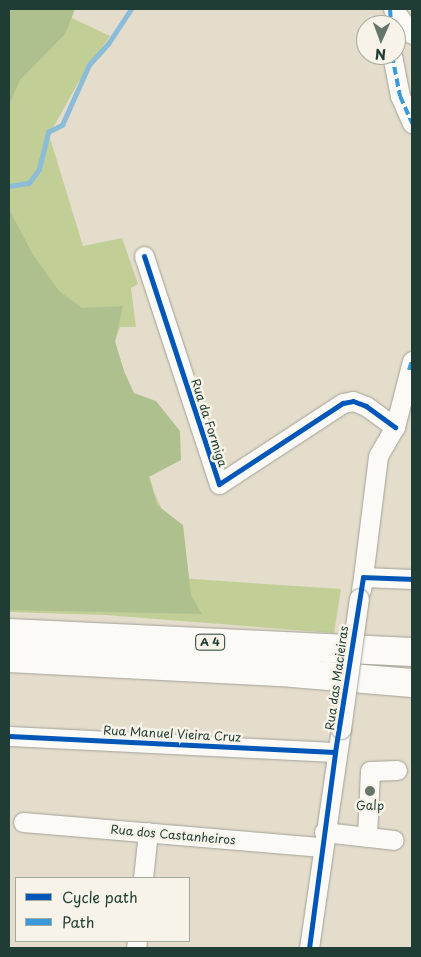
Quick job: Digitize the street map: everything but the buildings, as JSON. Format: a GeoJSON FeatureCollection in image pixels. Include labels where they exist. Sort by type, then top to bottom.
{"type":"FeatureCollection","features":[{"type":"Feature","properties":{"kind":"highway","name":"A 4"},"geometry":{"type":"LineString","coordinates":[[9,633],[412,652]]}},
{"type":"Feature","properties":{"kind":"highway","name":"A 4"},"geometry":{"type":"LineString","coordinates":[[9,658],[292,673],[412,683]]}},
{"type":"Feature","properties":{"kind":"street"},"geometry":{"type":"LineString","coordinates":[[392,9],[412,34]]}},
{"type":"Feature","properties":{"kind":"street"},"geometry":{"type":"LineString","coordinates":[[394,65],[400,96],[412,123]]}},
{"type":"Feature","properties":{"kind":"street","name":"Rua da Formiga"},"geometry":{"type":"LineString","coordinates":[[144,256],[219,484],[343,403],[353,401],[366,406],[395,427]]}},
{"type":"Feature","properties":{"kind":"street"},"geometry":{"type":"LineString","coordinates":[[410,366],[395,427],[378,456],[363,577],[412,579]]}},
{"type":"Feature","properties":{"kind":"street"},"geometry":{"type":"LineString","coordinates":[[395,427],[412,412]]}},
{"type":"Feature","properties":{"kind":"street","name":"Rua das Macieiras"},"geometry":{"type":"LineString","coordinates":[[309,948],[335,752],[341,729],[363,577]]}},
{"type":"Feature","properties":{"kind":"street","name":"Rua Manuel Vieira Cruz"},"geometry":{"type":"LineString","coordinates":[[9,736],[335,752]]}},
{"type":"Feature","properties":{"kind":"street"},"geometry":{"type":"LineString","coordinates":[[367,837],[370,771],[397,770]]}},
{"type":"Feature","properties":{"kind":"street","name":"Rua dos Castanheiros"},"geometry":{"type":"LineString","coordinates":[[24,822],[148,832],[323,839],[367,837],[394,840]]}},
{"type":"Feature","properties":{"kind":"street"},"geometry":{"type":"LineString","coordinates":[[143,877],[148,832]]}},
{"type":"Feature","properties":{"kind":"green space"},"geometry":{"type":"Polygon","coordinates":[[[9,9],[57,11],[110,36],[78,83],[49,135],[83,246],[122,238],[138,284],[131,288],[136,327],[120,327],[112,350],[154,492],[173,534],[163,577],[341,589],[334,633],[105,615],[9,612],[9,9]]]}},
{"type":"Feature","properties":{"kind":"green space"},"geometry":{"type":"Polygon","coordinates":[[[9,9],[75,9],[65,34],[20,80],[9,105],[9,9]]]}},
{"type":"Feature","properties":{"kind":"green space"},"geometry":{"type":"Polygon","coordinates":[[[9,209],[32,253],[59,291],[82,308],[123,306],[115,341],[124,371],[134,393],[156,401],[180,431],[181,460],[149,477],[157,505],[183,525],[191,595],[202,614],[9,610],[9,209]]]}},
{"type":"Feature","properties":{"kind":"waterway"},"geometry":{"type":"LineString","coordinates":[[9,186],[29,183],[39,169],[48,132],[62,125],[89,65],[108,44],[131,9]]}},
{"type":"Feature","properties":{"kind":"marked path"},"geometry":{"type":"LineString","coordinates":[[390,9],[390,15]]}},
{"type":"Feature","properties":{"kind":"marked path"},"geometry":{"type":"LineString","coordinates":[[394,65],[400,96],[412,123]]}},
{"type":"Feature","properties":{"kind":"marked path"},"geometry":{"type":"LineString","coordinates":[[409,370],[412,361]]}},
{"type":"Feature","properties":{"kind":"cycle path"},"geometry":{"type":"LineString","coordinates":[[144,256],[219,484],[343,403],[353,401],[366,406],[395,427]]}},
{"type":"Feature","properties":{"kind":"cycle path"},"geometry":{"type":"LineString","coordinates":[[309,948],[335,752],[363,577],[412,579]]}},
{"type":"Feature","properties":{"kind":"cycle path"},"geometry":{"type":"LineString","coordinates":[[9,736],[335,752]]}},
{"type":"Feature","properties":{"kind":"place","name":"Galp"},"geometry":{"type":"Point","coordinates":[370,791]}}]}
